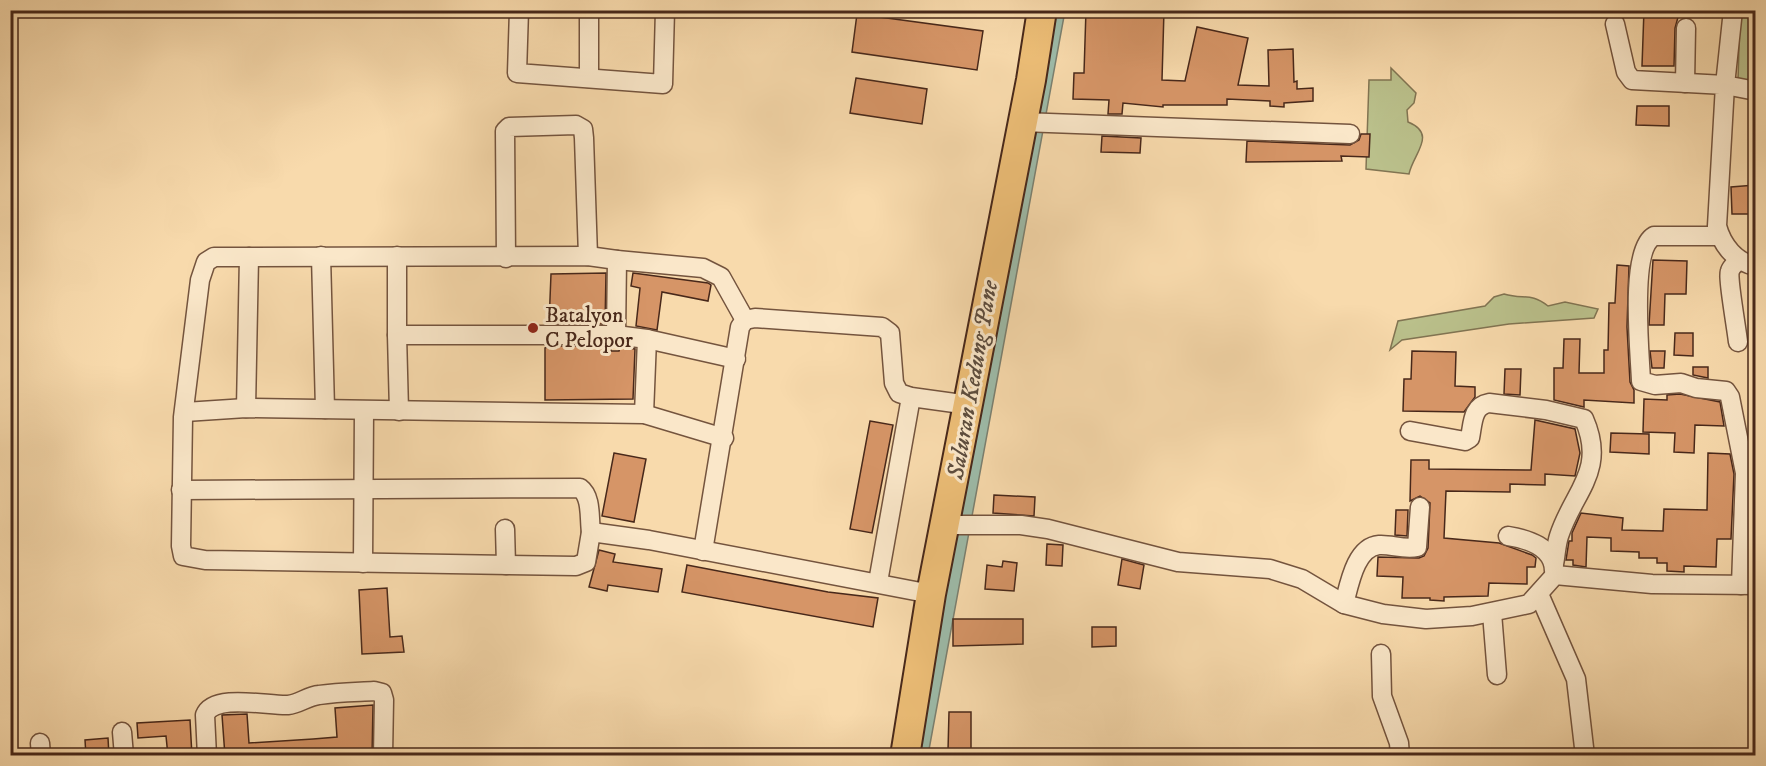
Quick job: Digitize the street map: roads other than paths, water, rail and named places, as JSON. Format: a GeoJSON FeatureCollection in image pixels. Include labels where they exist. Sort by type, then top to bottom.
{"type":"FeatureCollection","features":[{"type":"Feature","properties":{"kind":"main road"},"geometry":{"type":"LineString","coordinates":[[905,756],[931,594],[950,525],[969,405],[1025,122],[1042,10]]}},
{"type":"Feature","properties":{"kind":"street"},"geometry":{"type":"LineString","coordinates":[[519,10],[518,74],[663,84],[665,10]]}},
{"type":"Feature","properties":{"kind":"street"},"geometry":{"type":"LineString","coordinates":[[589,10],[589,78]]}},
{"type":"Feature","properties":{"kind":"street"},"geometry":{"type":"LineString","coordinates":[[1733,10],[1725,85],[1717,226],[1720,236],[1747,263],[1730,270],[1728,280],[1733,294],[1738,342]]}},
{"type":"Feature","properties":{"kind":"street"},"geometry":{"type":"LineString","coordinates":[[1615,24],[1626,72],[1632,80],[1725,85],[1755,91]]}},
{"type":"Feature","properties":{"kind":"street"},"geometry":{"type":"LineString","coordinates":[[1685,82],[1686,28]]}},
{"type":"Feature","properties":{"kind":"street"},"geometry":{"type":"LineString","coordinates":[[1025,122],[1350,134]]}},
{"type":"Feature","properties":{"kind":"street"},"geometry":{"type":"LineString","coordinates":[[506,258],[505,131],[509,127],[576,124],[583,129],[584,138],[588,256]]}},
{"type":"Feature","properties":{"kind":"street"},"geometry":{"type":"LineString","coordinates":[[1508,536],[1527,538],[1537,543],[1554,569],[1652,584],[1748,585],[1745,473],[1730,397],[1726,392],[1696,388],[1681,383],[1655,385],[1641,381],[1638,294],[1640,262],[1645,245],[1654,236],[1720,236]]}},
{"type":"Feature","properties":{"kind":"street"},"geometry":{"type":"LineString","coordinates":[[397,255],[399,411]]}},
{"type":"Feature","properties":{"kind":"street"},"geometry":{"type":"LineString","coordinates":[[321,256],[325,409]]}},
{"type":"Feature","properties":{"kind":"street"},"geometry":{"type":"LineString","coordinates":[[181,490],[580,488],[585,492],[588,501],[591,532],[586,562],[576,566],[190,559],[183,556],[181,490],[183,417],[203,270],[206,262],[214,257],[588,256],[703,268],[721,277],[745,321]]}},
{"type":"Feature","properties":{"kind":"street"},"geometry":{"type":"LineString","coordinates":[[246,408],[249,257]]}},
{"type":"Feature","properties":{"kind":"street"},"geometry":{"type":"LineString","coordinates":[[616,335],[617,260]]}},
{"type":"Feature","properties":{"kind":"street"},"geometry":{"type":"LineString","coordinates":[[704,551],[724,438],[740,327],[745,321],[755,318],[882,327],[890,333],[894,383],[898,393],[969,405]]}},
{"type":"Feature","properties":{"kind":"street"},"geometry":{"type":"LineString","coordinates":[[397,335],[616,335],[647,339],[736,359]]}},
{"type":"Feature","properties":{"kind":"street"},"geometry":{"type":"LineString","coordinates":[[644,414],[647,339]]}},
{"type":"Feature","properties":{"kind":"street"},"geometry":{"type":"LineString","coordinates":[[878,582],[911,397]]}},
{"type":"Feature","properties":{"kind":"street"},"geometry":{"type":"LineString","coordinates":[[950,525],[1013,525],[1048,529],[1178,562],[1270,569],[1302,579],[1344,604],[1383,614],[1426,619],[1492,613],[1529,604],[1539,594],[1554,569],[1559,536],[1589,475],[1591,441],[1584,419],[1546,410],[1489,403],[1480,405],[1476,410],[1470,438],[1465,441],[1410,431]]}},
{"type":"Feature","properties":{"kind":"street"},"geometry":{"type":"LineString","coordinates":[[185,412],[246,408],[644,414],[724,438]]}},
{"type":"Feature","properties":{"kind":"street"},"geometry":{"type":"LineString","coordinates":[[363,563],[364,411]]}},
{"type":"Feature","properties":{"kind":"street"},"geometry":{"type":"LineString","coordinates":[[1344,604],[1357,565],[1368,549],[1377,545],[1417,547],[1420,507]]}},
{"type":"Feature","properties":{"kind":"street"},"geometry":{"type":"LineString","coordinates":[[506,529],[506,565]]}},
{"type":"Feature","properties":{"kind":"street"},"geometry":{"type":"LineString","coordinates":[[591,532],[649,540],[878,582],[931,594]]}},
{"type":"Feature","properties":{"kind":"street"},"geometry":{"type":"LineString","coordinates":[[1539,594],[1576,679],[1585,756]]}},
{"type":"Feature","properties":{"kind":"street"},"geometry":{"type":"LineString","coordinates":[[1492,613],[1497,675]]}},
{"type":"Feature","properties":{"kind":"street"},"geometry":{"type":"LineString","coordinates":[[1381,654],[1382,696],[1399,743],[1400,756]]}},
{"type":"Feature","properties":{"kind":"street"},"geometry":{"type":"LineString","coordinates":[[207,756],[205,715],[207,709],[214,704],[288,705],[316,695],[374,691],[382,693],[384,700],[383,756]]}},
{"type":"Feature","properties":{"kind":"street"},"geometry":{"type":"LineString","coordinates":[[122,732],[124,756]]}},
{"type":"Feature","properties":{"kind":"place","name":"Batalyon C Pelopor"},"geometry":{"type":"Point","coordinates":[533,328]}},
{"type":"Feature","properties":{"kind":"water label","name":"Saluran Kedung Pane"},"geometry":{"type":"Point","coordinates":[973,380]}}]}
